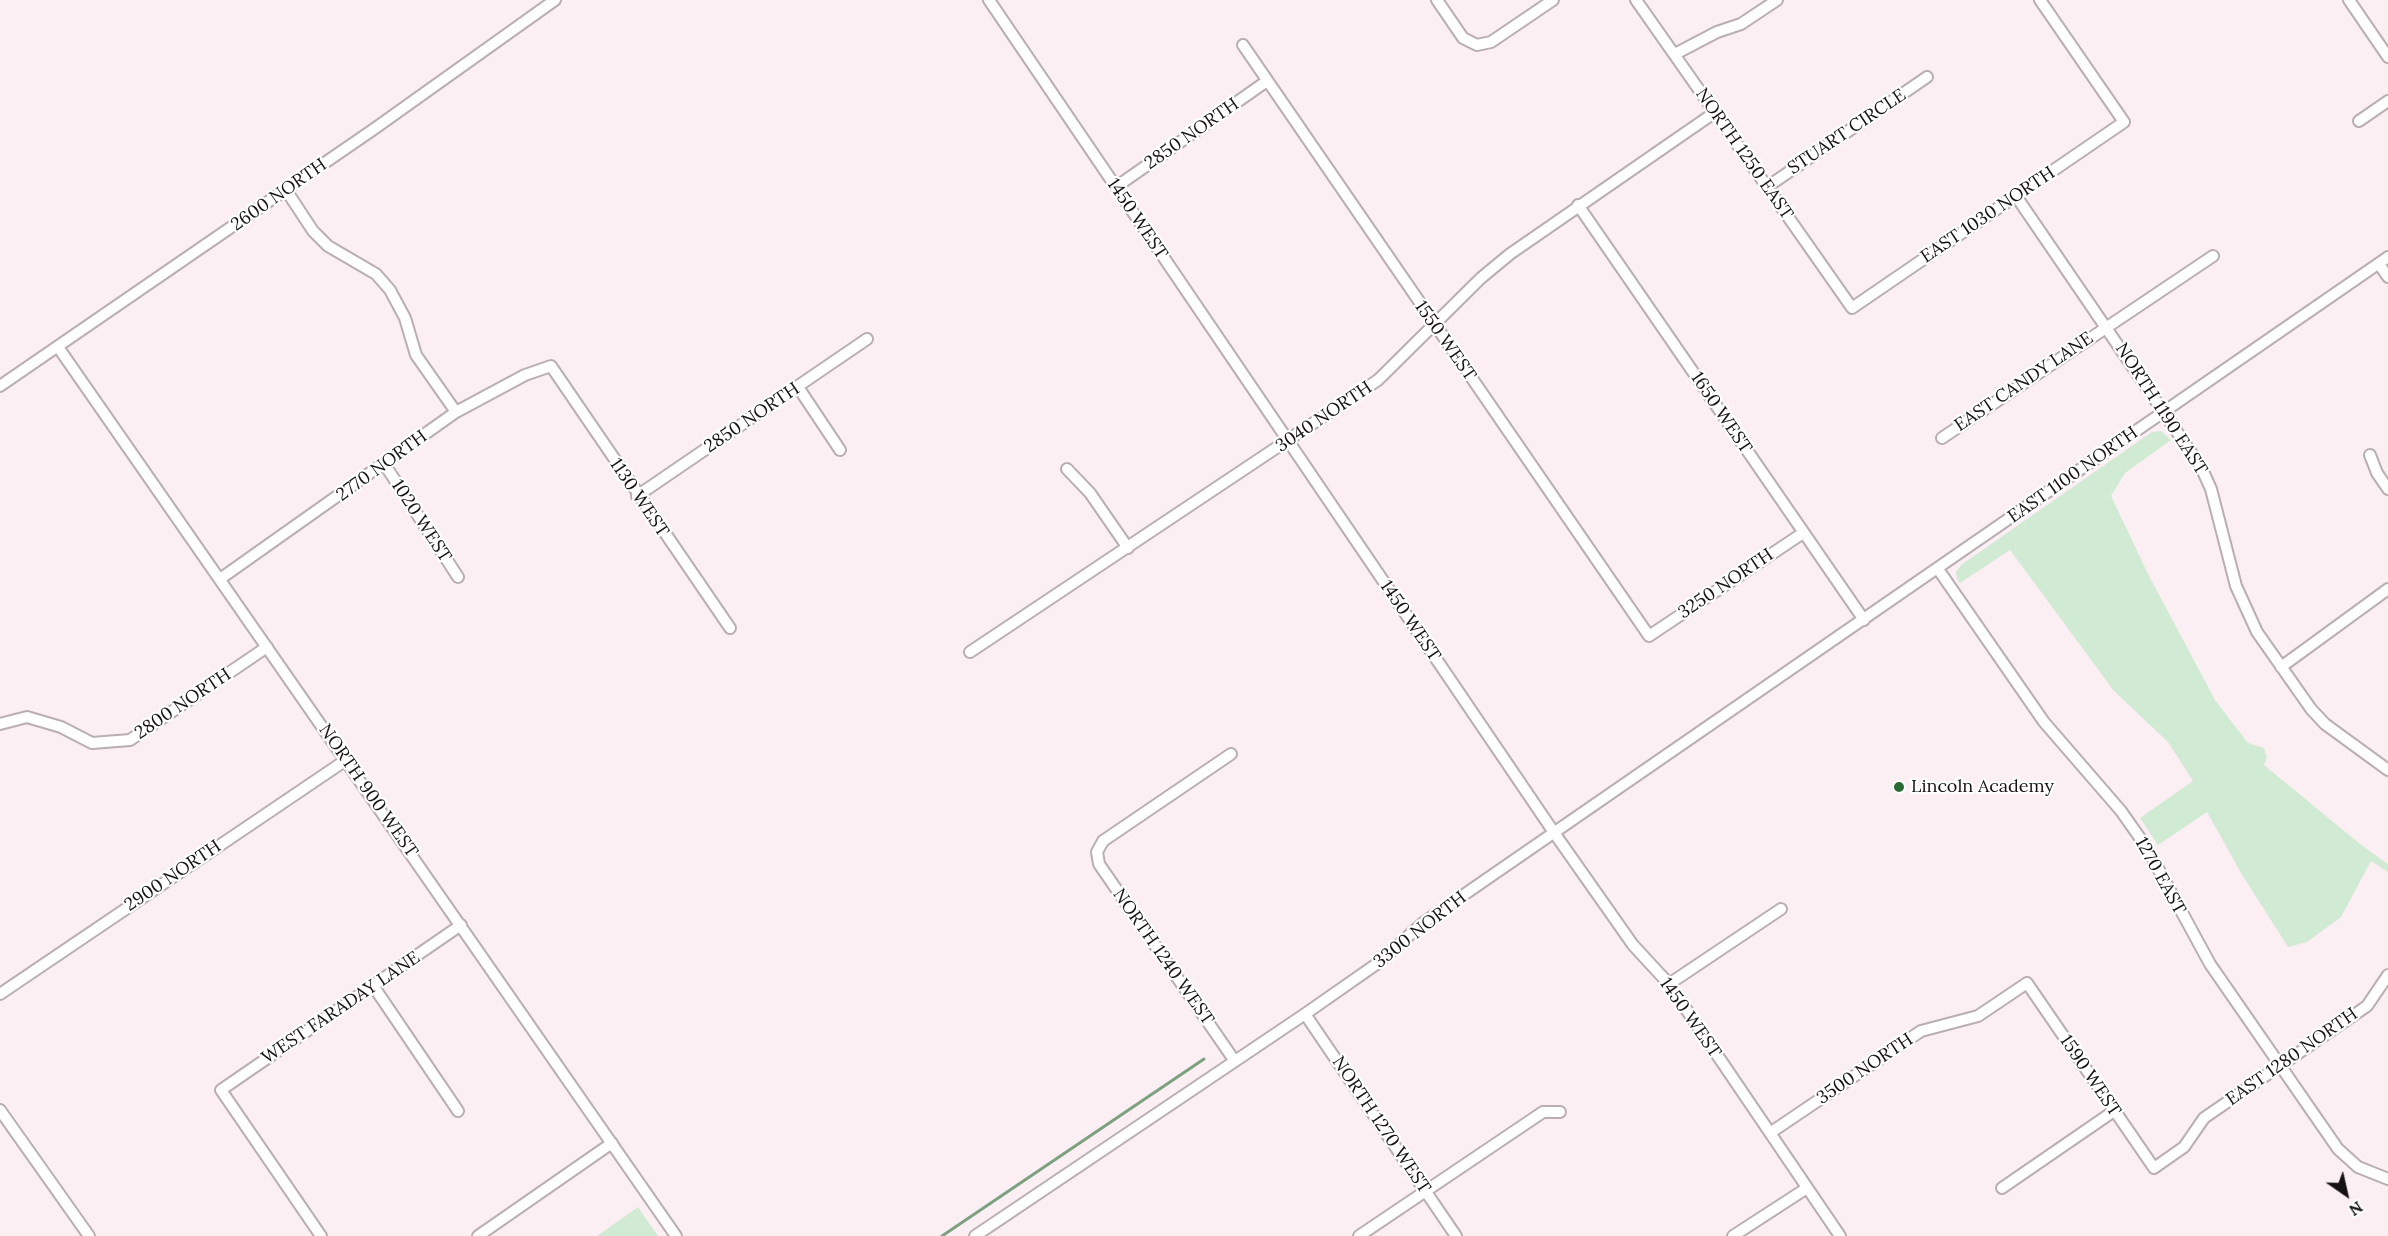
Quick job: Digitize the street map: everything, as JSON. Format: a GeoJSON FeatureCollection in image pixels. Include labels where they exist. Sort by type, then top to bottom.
{"type":"FeatureCollection","features":[{"type":"Feature","properties":{"kind":"street","name":"2600 NORTH"},"geometry":{"type":"LineString","coordinates":[[0,386],[286,190],[555,0]]}},
{"type":"Feature","properties":{"kind":"street"},"geometry":{"type":"LineString","coordinates":[[1437,0],[1463,38],[1477,45],[1491,42],[1553,0]]}},
{"type":"Feature","properties":{"kind":"street","name":"NORTH 1250 EAST"},"geometry":{"type":"LineString","coordinates":[[1636,0],[1852,308]]}},
{"type":"Feature","properties":{"kind":"street"},"geometry":{"type":"LineString","coordinates":[[1675,54],[1717,32],[1741,24],[1777,0]]}},
{"type":"Feature","properties":{"kind":"street","name":"EAST 1030 NORTH"},"geometry":{"type":"LineString","coordinates":[[1852,308],[2124,122],[2040,0]]}},
{"type":"Feature","properties":{"kind":"street"},"geometry":{"type":"LineString","coordinates":[[2349,0],[2388,57]]}},
{"type":"Feature","properties":{"kind":"street","name":"1450 WEST"},"geometry":{"type":"LineString","coordinates":[[990,1],[1287,442],[1556,834],[1633,945],[1669,984],[1840,1236]]}},
{"type":"Feature","properties":{"kind":"street","name":"1550 WEST"},"geometry":{"type":"LineString","coordinates":[[1243,45],[1649,636]]}},
{"type":"Feature","properties":{"kind":"street","name":"STUART CIRCLE"},"geometry":{"type":"LineString","coordinates":[[1767,187],[1927,77]]}},
{"type":"Feature","properties":{"kind":"street","name":"2850 NORTH"},"geometry":{"type":"LineString","coordinates":[[1116,187],[1267,81]]}},
{"type":"Feature","properties":{"kind":"street"},"geometry":{"type":"LineString","coordinates":[[2359,121],[2388,101]]}},
{"type":"Feature","properties":{"kind":"street","name":"3040 NORTH"},"geometry":{"type":"LineString","coordinates":[[970,652],[1377,380],[1510,254],[1714,113]]}},
{"type":"Feature","properties":{"kind":"street"},"geometry":{"type":"LineString","coordinates":[[286,190],[313,231],[328,246],[376,274],[390,290],[405,318],[416,355],[456,411]]}},
{"type":"Feature","properties":{"kind":"street","name":"NORTH 1190 EAST"},"geometry":{"type":"LineString","coordinates":[[2016,196],[2201,467],[2211,489],[2244,606],[2281,667],[2325,724],[2388,770]]}},
{"type":"Feature","properties":{"kind":"street","name":"1650 WEST"},"geometry":{"type":"LineString","coordinates":[[1578,205],[1864,620]]}},
{"type":"Feature","properties":{"kind":"street","name":"EAST CANDY LANE"},"geometry":{"type":"LineString","coordinates":[[1942,438],[2213,256]]}},
{"type":"Feature","properties":{"kind":"street"},"geometry":{"type":"LineString","coordinates":[[2384,260],[2388,277]]}},
{"type":"Feature","properties":{"kind":"street","name":"EAST 1100 NORTH"},"geometry":{"type":"LineString","coordinates":[[1864,620],[2384,260]]}},
{"type":"Feature","properties":{"kind":"street","name":"2850 NORTH"},"geometry":{"type":"LineString","coordinates":[[637,496],[867,339]]}},
{"type":"Feature","properties":{"kind":"street","name":"NORTH 900 WEST"},"geometry":{"type":"LineString","coordinates":[[58,347],[676,1236]]}},
{"type":"Feature","properties":{"kind":"street","name":"2770 NORTH"},"geometry":{"type":"LineString","coordinates":[[220,579],[385,465],[456,411],[525,375],[551,366]]}},
{"type":"Feature","properties":{"kind":"street","name":"1130 WEST"},"geometry":{"type":"LineString","coordinates":[[551,366],[637,496],[730,628]]}},
{"type":"Feature","properties":{"kind":"street"},"geometry":{"type":"LineString","coordinates":[[798,387],[840,450]]}},
{"type":"Feature","properties":{"kind":"street"},"geometry":{"type":"LineString","coordinates":[[2370,455],[2377,473],[2388,489]]}},
{"type":"Feature","properties":{"kind":"street","name":"1020 WEST"},"geometry":{"type":"LineString","coordinates":[[385,465],[458,577]]}},
{"type":"Feature","properties":{"kind":"street"},"geometry":{"type":"LineString","coordinates":[[1067,469],[1090,492],[1128,548]]}},
{"type":"Feature","properties":{"kind":"street","name":"3250 NORTH"},"geometry":{"type":"LineString","coordinates":[[1649,636],[1803,533]]}},
{"type":"Feature","properties":{"kind":"street","name":"1270 EAST"},"geometry":{"type":"LineString","coordinates":[[1938,569],[2044,722],[2121,811],[2147,848],[2210,964],[2338,1149],[2358,1167],[2385,1178]]}},
{"type":"Feature","properties":{"kind":"street"},"geometry":{"type":"LineString","coordinates":[[2281,667],[2388,590]]}},
{"type":"Feature","properties":{"kind":"street","name":"3300 NORTH"},"geometry":{"type":"LineString","coordinates":[[975,1236],[1305,1014],[1378,963],[1423,923],[1556,834],[1864,620]]}},
{"type":"Feature","properties":{"kind":"street","name":"2800 NORTH"},"geometry":{"type":"LineString","coordinates":[[0,724],[27,717],[61,727],[92,743],[130,740],[267,647]]}},
{"type":"Feature","properties":{"kind":"street","name":"NORTH 1240 WEST"},"geometry":{"type":"LineString","coordinates":[[1231,754],[1102,841],[1097,852],[1099,864],[1234,1060]]}},
{"type":"Feature","properties":{"kind":"street","name":"2900 NORTH"},"geometry":{"type":"LineString","coordinates":[[0,994],[346,760]]}},
{"type":"Feature","properties":{"kind":"street"},"geometry":{"type":"LineString","coordinates":[[1669,984],[1780,909]]}},
{"type":"Feature","properties":{"kind":"street","name":"WEST FARADAY LANE"},"geometry":{"type":"LineString","coordinates":[[321,1236],[221,1090],[374,987],[461,925]]}},
{"type":"Feature","properties":{"kind":"street","name":"EAST 1280 NORTH"},"geometry":{"type":"LineString","coordinates":[[2154,1168],[2184,1147],[2204,1118],[2367,1006],[2388,975]]}},
{"type":"Feature","properties":{"kind":"street","name":"1590 WEST"},"geometry":{"type":"LineString","coordinates":[[2027,983],[2154,1168]]}},
{"type":"Feature","properties":{"kind":"street","name":"3500 NORTH"},"geometry":{"type":"LineString","coordinates":[[1770,1133],[1921,1031],[1978,1016],[2027,983]]}},
{"type":"Feature","properties":{"kind":"street"},"geometry":{"type":"LineString","coordinates":[[374,987],[458,1111]]}},
{"type":"Feature","properties":{"kind":"street","name":"NORTH 1270 WEST"},"geometry":{"type":"LineString","coordinates":[[1305,1014],[1456,1236]]}},
{"type":"Feature","properties":{"kind":"street"},"geometry":{"type":"LineString","coordinates":[[0,1110],[89,1236]]}},
{"type":"Feature","properties":{"kind":"street"},"geometry":{"type":"LineString","coordinates":[[2002,1188],[2114,1111]]}},
{"type":"Feature","properties":{"kind":"street"},"geometry":{"type":"LineString","coordinates":[[1359,1236],[1543,1112],[1560,1112]]}},
{"type":"Feature","properties":{"kind":"street"},"geometry":{"type":"LineString","coordinates":[[478,1236],[612,1143]]}},
{"type":"Feature","properties":{"kind":"street"},"geometry":{"type":"LineString","coordinates":[[1733,1236],[1807,1188]]}},
{"type":"Feature","properties":{"kind":"green space"},"geometry":{"type":"Polygon","coordinates":[[[2161,431],[2171,440],[2125,473],[2111,496],[2148,574],[2215,700],[2248,743],[2264,748],[2267,757],[2264,765],[2360,844],[2388,864],[2388,872],[2371,861],[2341,917],[2307,942],[2288,947],[2241,873],[2207,812],[2158,845],[2140,818],[2193,781],[2168,742],[2114,691],[2010,550],[1960,583],[1957,579],[1956,572],[1961,565],[2152,432],[2161,431]]]}},
{"type":"Feature","properties":{"kind":"green space"},"geometry":{"type":"Polygon","coordinates":[[[638,1207],[658,1236],[597,1236],[631,1212],[638,1207]]]}},
{"type":"Feature","properties":{"kind":"waterway"},"geometry":{"type":"LineString","coordinates":[[942,1236],[1204,1059]]}},
{"type":"Feature","properties":{"kind":"place","name":"Lincoln Academy"},"geometry":{"type":"Point","coordinates":[1899,787]}}]}
